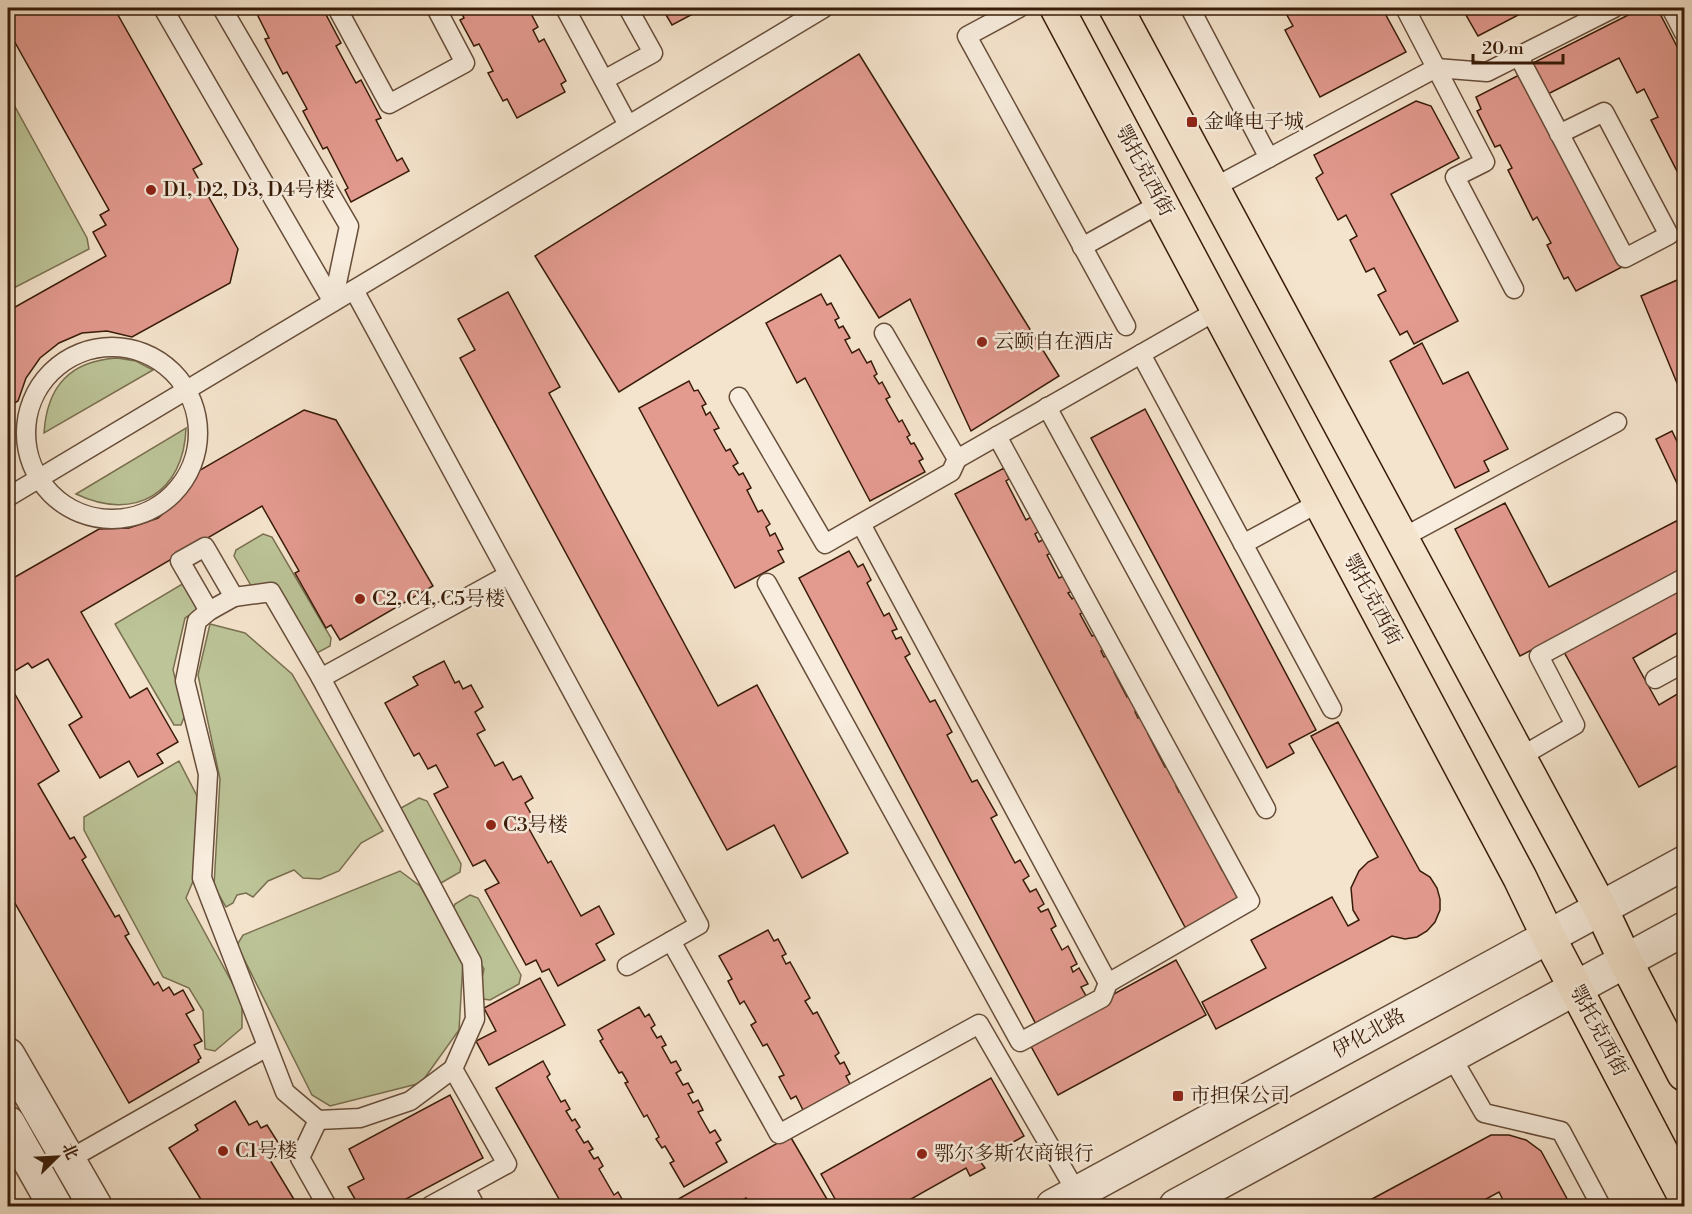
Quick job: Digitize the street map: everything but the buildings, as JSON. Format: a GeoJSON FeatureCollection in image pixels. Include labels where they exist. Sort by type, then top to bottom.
{"type":"FeatureCollection","features":[{"type":"Feature","properties":{"kind":"main road","name":"鄂托克西街"},"geometry":{"type":"LineString","coordinates":[[1057,8],[1520,878],[1684,1195]]}},
{"type":"Feature","properties":{"kind":"main road"},"geometry":{"type":"LineString","coordinates":[[1116,8],[1601,909],[1684,1074]]}},
{"type":"Feature","properties":{"kind":"street","name":"伊化北路"},"geometry":{"type":"LineString","coordinates":[[1065,1200],[1684,863]]}},
{"type":"Feature","properties":{"kind":"street"},"geometry":{"type":"LineString","coordinates":[[1176,1206],[1684,929]]}},
{"type":"Feature","properties":{"kind":"street"},"geometry":{"type":"LineString","coordinates":[[8,1055],[95,1206]]}},
{"type":"Feature","properties":{"kind":"street"},"geometry":{"type":"LineString","coordinates":[[8,1123],[55,1206]]}},
{"type":"Feature","properties":{"kind":"lane"},"geometry":{"type":"LineString","coordinates":[[163,8],[333,302]]}},
{"type":"Feature","properties":{"kind":"lane"},"geometry":{"type":"LineString","coordinates":[[222,8],[350,226],[333,302]]}},
{"type":"Feature","properties":{"kind":"lane"},"geometry":{"type":"LineString","coordinates":[[337,8],[389,104],[465,63],[436,8]]}},
{"type":"Feature","properties":{"kind":"lane"},"geometry":{"type":"LineString","coordinates":[[565,8],[628,125]]}},
{"type":"Feature","properties":{"kind":"lane"},"geometry":{"type":"LineString","coordinates":[[604,80],[653,53],[628,8]]}},
{"type":"Feature","properties":{"kind":"lane"},"geometry":{"type":"LineString","coordinates":[[8,497],[824,8]]}},
{"type":"Feature","properties":{"kind":"lane"},"geometry":{"type":"LineString","coordinates":[[1019,8],[967,36],[1126,326]]}},
{"type":"Feature","properties":{"kind":"lane"},"geometry":{"type":"LineString","coordinates":[[1190,8],[1269,158]]}},
{"type":"Feature","properties":{"kind":"lane"},"geometry":{"type":"LineString","coordinates":[[1405,8],[1485,162],[1455,177],[1514,289]]}},
{"type":"Feature","properties":{"kind":"lane"},"geometry":{"type":"LineString","coordinates":[[1214,188],[1436,68],[1487,72],[1614,8]]}},
{"type":"Feature","properties":{"kind":"lane"},"geometry":{"type":"LineString","coordinates":[[1671,8],[1684,33]]}},
{"type":"Feature","properties":{"kind":"lane"},"geometry":{"type":"LineString","coordinates":[[1519,57],[1559,134],[1625,258],[1669,235],[1604,112],[1559,134]]}},
{"type":"Feature","properties":{"kind":"lane"},"geometry":{"type":"LineString","coordinates":[[1082,247],[1161,203]]}},
{"type":"Feature","properties":{"kind":"lane"},"geometry":{"type":"LineString","coordinates":[[354,290],[699,925],[627,966]]}},
{"type":"Feature","properties":{"kind":"lane"},"geometry":{"type":"LineString","coordinates":[[739,397],[825,544],[951,472],[957,459],[1218,310]]}},
{"type":"Feature","properties":{"kind":"lane"},"geometry":{"type":"LineString","coordinates":[[885,333],[957,459]]}},
{"type":"Feature","properties":{"kind":"lane"},"geometry":{"type":"LineString","coordinates":[[120,346],[146,353],[169,368],[187,389],[197,417],[198,448],[188,476],[169,499],[143,514],[114,520],[84,516],[58,501],[38,479],[27,453],[25,426],[27,417],[32,399],[46,376],[67,358],[92,348],[120,346]]}},
{"type":"Feature","properties":{"kind":"lane"},"geometry":{"type":"LineString","coordinates":[[1141,354],[1332,709]]}},
{"type":"Feature","properties":{"kind":"lane"},"geometry":{"type":"LineString","coordinates":[[1047,408],[1266,809]]}},
{"type":"Feature","properties":{"kind":"lane"},"geometry":{"type":"LineString","coordinates":[[1402,537],[1617,422]]}},
{"type":"Feature","properties":{"kind":"lane"},"geometry":{"type":"LineString","coordinates":[[767,583],[1020,1042],[1102,998],[1108,983],[1250,901],[997,436]]}},
{"type":"Feature","properties":{"kind":"lane"},"geometry":{"type":"LineString","coordinates":[[1243,544],[1320,502]]}},
{"type":"Feature","properties":{"kind":"lane"},"geometry":{"type":"LineString","coordinates":[[861,524],[1108,983]]}},
{"type":"Feature","properties":{"kind":"lane"},"geometry":{"type":"LineString","coordinates":[[209,611],[180,561],[205,547],[234,597]]}},
{"type":"Feature","properties":{"kind":"lane"},"geometry":{"type":"LineString","coordinates":[[321,678],[508,575]]}},
{"type":"Feature","properties":{"kind":"lane"},"geometry":{"type":"LineString","coordinates":[[1520,757],[1575,725],[1539,656],[1684,578]]}},
{"type":"Feature","properties":{"kind":"lane"},"geometry":{"type":"LineString","coordinates":[[271,592],[321,678],[472,962],[475,1019],[453,1069],[410,1101],[360,1118],[318,1120],[285,1092],[202,878],[208,774],[185,681],[196,621],[234,597],[271,592]]}},
{"type":"Feature","properties":{"kind":"lane"},"geometry":{"type":"LineString","coordinates":[[1655,679],[1684,663]]}},
{"type":"Feature","properties":{"kind":"lane"},"geometry":{"type":"LineString","coordinates":[[671,941],[779,1134],[979,1024],[1065,1200]]}},
{"type":"Feature","properties":{"kind":"lane"},"geometry":{"type":"LineString","coordinates":[[68,1160],[267,1047]]}},
{"type":"Feature","properties":{"kind":"lane"},"geometry":{"type":"LineString","coordinates":[[1451,1056],[1484,1113],[1561,1131],[1601,1206]]}},
{"type":"Feature","properties":{"kind":"lane"},"geometry":{"type":"LineString","coordinates":[[430,1206],[507,1164],[453,1069]]}},
{"type":"Feature","properties":{"kind":"lane"},"geometry":{"type":"LineString","coordinates":[[318,1120],[300,1158],[327,1206]]}},
{"type":"Feature","properties":{"kind":"lane"},"geometry":{"type":"LineString","coordinates":[[465,1187],[476,1206]]}},
{"type":"Feature","properties":{"kind":"green space"},"geometry":{"type":"Polygon","coordinates":[[[8,94],[87,238],[89,249],[8,291],[8,94]]]}},
{"type":"Feature","properties":{"kind":"green space"},"geometry":{"type":"Polygon","coordinates":[[[117,358],[136,361],[153,370],[44,433],[50,402],[64,379],[86,364],[117,358]]]}},
{"type":"Feature","properties":{"kind":"green space"},"geometry":{"type":"Polygon","coordinates":[[[186,428],[183,451],[176,470],[166,485],[152,496],[136,503],[118,505],[98,502],[76,494],[186,428]]]}},
{"type":"Feature","properties":{"kind":"green space"},"geometry":{"type":"Polygon","coordinates":[[[263,534],[272,537],[331,638],[330,646],[313,655],[273,586],[253,589],[234,556],[236,550],[263,534]]]}},
{"type":"Feature","properties":{"kind":"green space"},"geometry":{"type":"Polygon","coordinates":[[[184,583],[199,609],[185,618],[173,670],[185,715],[181,725],[174,725],[115,624],[184,583]]]}},
{"type":"Feature","properties":{"kind":"green space"},"geometry":{"type":"Polygon","coordinates":[[[210,624],[245,633],[292,674],[383,831],[361,843],[339,871],[320,879],[303,878],[294,870],[268,881],[253,897],[246,893],[237,895],[233,903],[226,907],[214,886],[220,779],[198,675],[210,624]]]}},
{"type":"Feature","properties":{"kind":"green space"},"geometry":{"type":"Polygon","coordinates":[[[179,761],[197,796],[196,874],[186,898],[242,1001],[242,1028],[215,1051],[205,1049],[203,1011],[189,988],[163,977],[84,830],[84,817],[179,761]]]}},
{"type":"Feature","properties":{"kind":"green space"},"geometry":{"type":"Polygon","coordinates":[[[419,798],[427,801],[461,864],[460,872],[441,883],[435,879],[401,816],[401,808],[419,798]]]}},
{"type":"Feature","properties":{"kind":"green space"},"geometry":{"type":"Polygon","coordinates":[[[400,871],[420,886],[463,961],[459,1030],[421,1083],[330,1106],[312,1095],[237,945],[243,935],[400,871]]]}},
{"type":"Feature","properties":{"kind":"green space"},"geometry":{"type":"Polygon","coordinates":[[[470,895],[478,898],[521,975],[519,984],[490,1000],[483,999],[479,991],[484,969],[452,912],[455,904],[470,895]]]}},
{"type":"Feature","properties":{"kind":"place","name":"金峰电子城"},"geometry":{"type":"Point","coordinates":[1192,122]}},
{"type":"Feature","properties":{"kind":"place","name":"D1, D2, D3, D4号楼"},"geometry":{"type":"Point","coordinates":[151,190]}},
{"type":"Feature","properties":{"kind":"place","name":"云颐自在酒店"},"geometry":{"type":"Point","coordinates":[982,342]}},
{"type":"Feature","properties":{"kind":"place","name":"C2, C4, C5号楼"},"geometry":{"type":"Point","coordinates":[360,599]}},
{"type":"Feature","properties":{"kind":"place","name":"C3号楼"},"geometry":{"type":"Point","coordinates":[491,825]}},
{"type":"Feature","properties":{"kind":"place","name":"市担保公司"},"geometry":{"type":"Point","coordinates":[1178,1096]}},
{"type":"Feature","properties":{"kind":"place","name":"C1号楼"},"geometry":{"type":"Point","coordinates":[223,1151]}},
{"type":"Feature","properties":{"kind":"place","name":"鄂尔多斯农商银行"},"geometry":{"type":"Point","coordinates":[922,1154]}}]}
